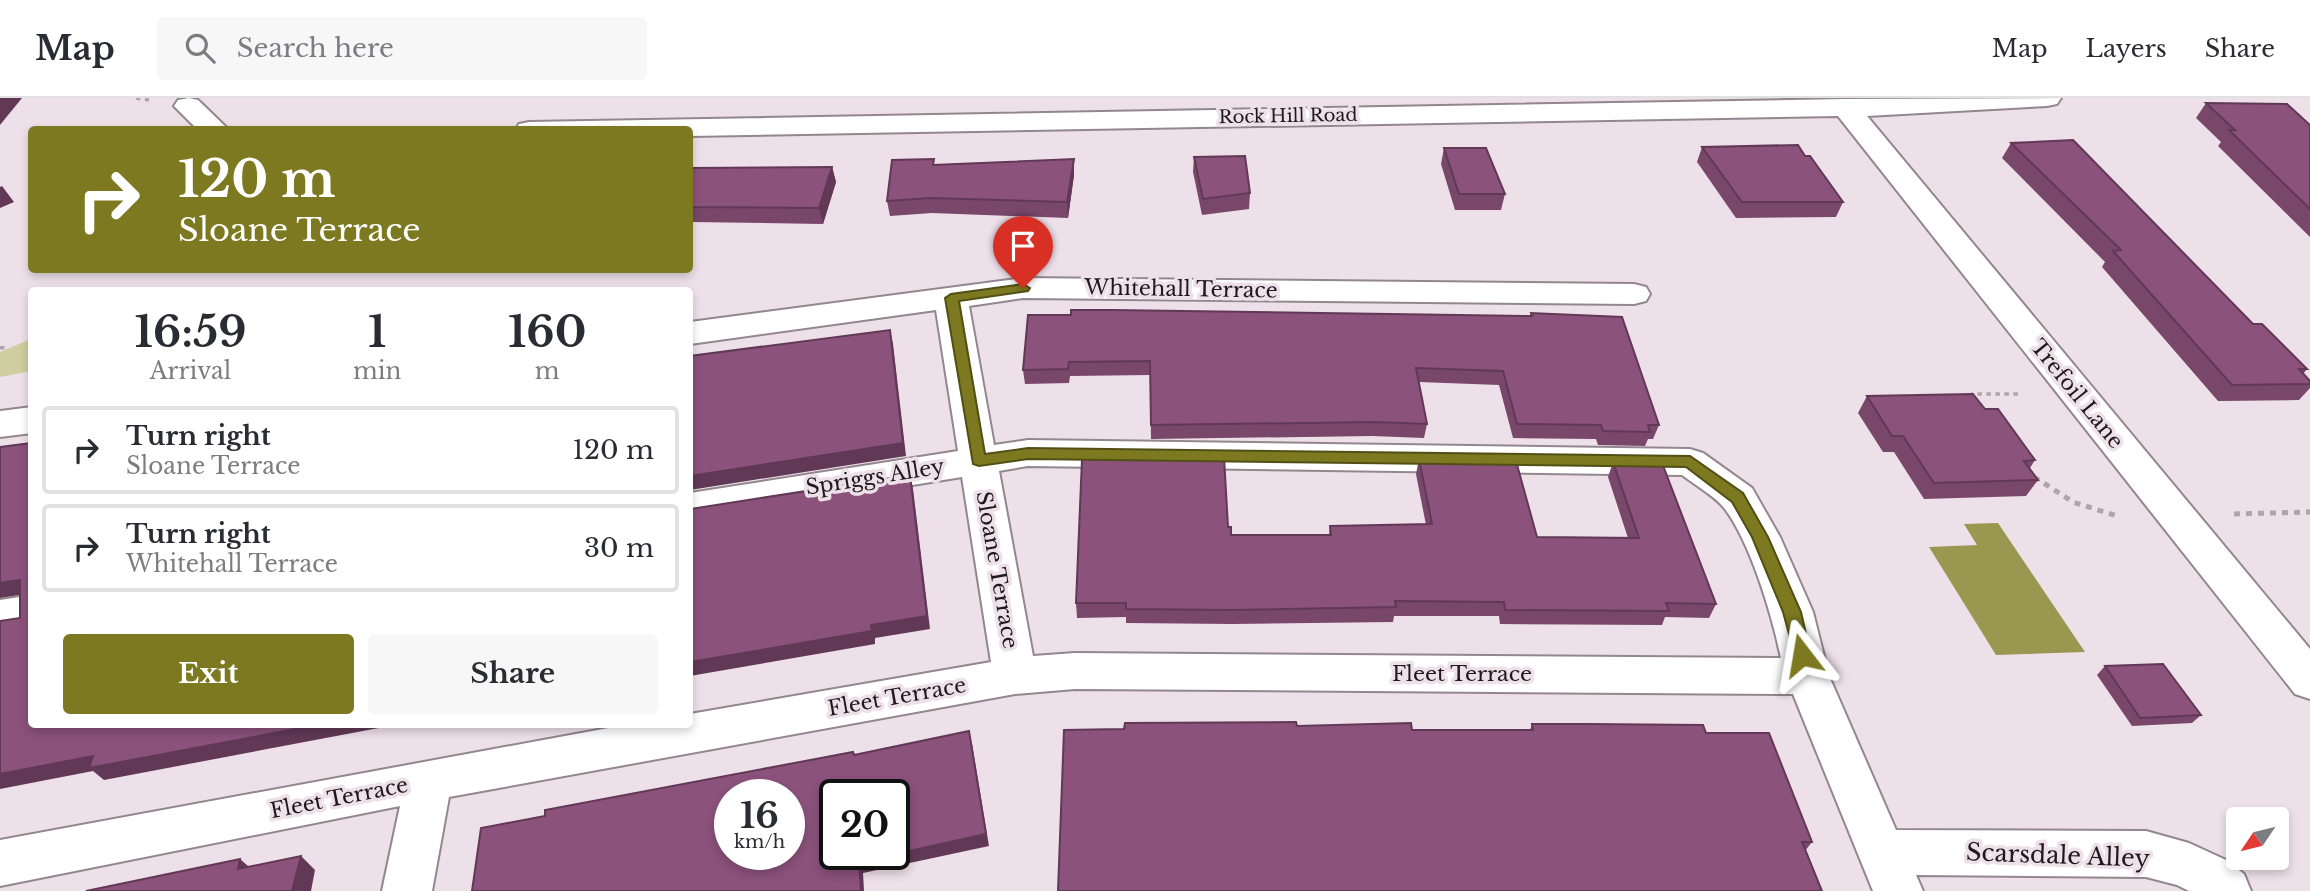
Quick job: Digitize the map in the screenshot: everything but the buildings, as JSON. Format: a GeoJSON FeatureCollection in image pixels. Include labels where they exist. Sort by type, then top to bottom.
{"type":"FeatureCollection","features":[{"type":"Feature","properties":{"kind":"street","name":"Rock Hill Road"},"geometry":{"type":"LineString","coordinates":[[693,127],[1922,106],[2047,98]]}},
{"type":"Feature","properties":{"kind":"street"},"geometry":{"type":"LineString","coordinates":[[188,106],[210,126]]}},
{"type":"Feature","properties":{"kind":"street","name":"Trefoil Lane"},"geometry":{"type":"LineString","coordinates":[[1845,107],[2310,681]]}},
{"type":"Feature","properties":{"kind":"street","name":"Whitehall Terrace"},"geometry":{"type":"LineString","coordinates":[[693,333],[1023,288],[1634,294]]}},
{"type":"Feature","properties":{"kind":"street","name":"Sloane Terrace"},"geometry":{"type":"LineString","coordinates":[[951,298],[1015,676]]}},
{"type":"Feature","properties":{"kind":"street"},"geometry":{"type":"LineString","coordinates":[[0,424],[28,420]]}},
{"type":"Feature","properties":{"kind":"street","name":"Spriggs Alley"},"geometry":{"type":"LineString","coordinates":[[693,507],[1028,453],[1690,462],[1738,498],[1760,537],[1792,612],[1807,676],[1889,871]]}},
{"type":"Feature","properties":{"kind":"street"},"geometry":{"type":"LineString","coordinates":[[0,617],[28,613]]}},
{"type":"Feature","properties":{"kind":"street","name":"Fleet Terrace"},"geometry":{"type":"LineString","coordinates":[[0,863],[429,780],[1015,676],[1075,671],[1807,676]]}},
{"type":"Feature","properties":{"kind":"street"},"geometry":{"type":"LineString","coordinates":[[407,891],[429,780]]}},
{"type":"Feature","properties":{"kind":"street","name":"Scarsdale Alley"},"geometry":{"type":"LineString","coordinates":[[1889,871],[2146,854],[2186,863],[2220,884],[2226,891]]}},
{"type":"Feature","properties":{"kind":"path"},"geometry":{"type":"LineString","coordinates":[[0,348],[9,347]]}},
{"type":"Feature","properties":{"kind":"green space"},"geometry":{"type":"Polygon","coordinates":[[[28,340],[28,372],[0,377],[0,352],[28,340]]]}},
{"type":"Feature","properties":{"kind":"shaded area"},"geometry":{"type":"Polygon","coordinates":[[[1998,523],[2085,652],[1996,655],[1929,547],[1977,545],[1964,524],[1998,523]]]}},
{"type":"Feature","properties":{"kind":"route"},"geometry":{"type":"LineString","coordinates":[[1023,288],[951,298],[979,460],[1028,453],[1690,462],[1738,498],[1760,537],[1792,612],[1802,655]]}}]}
